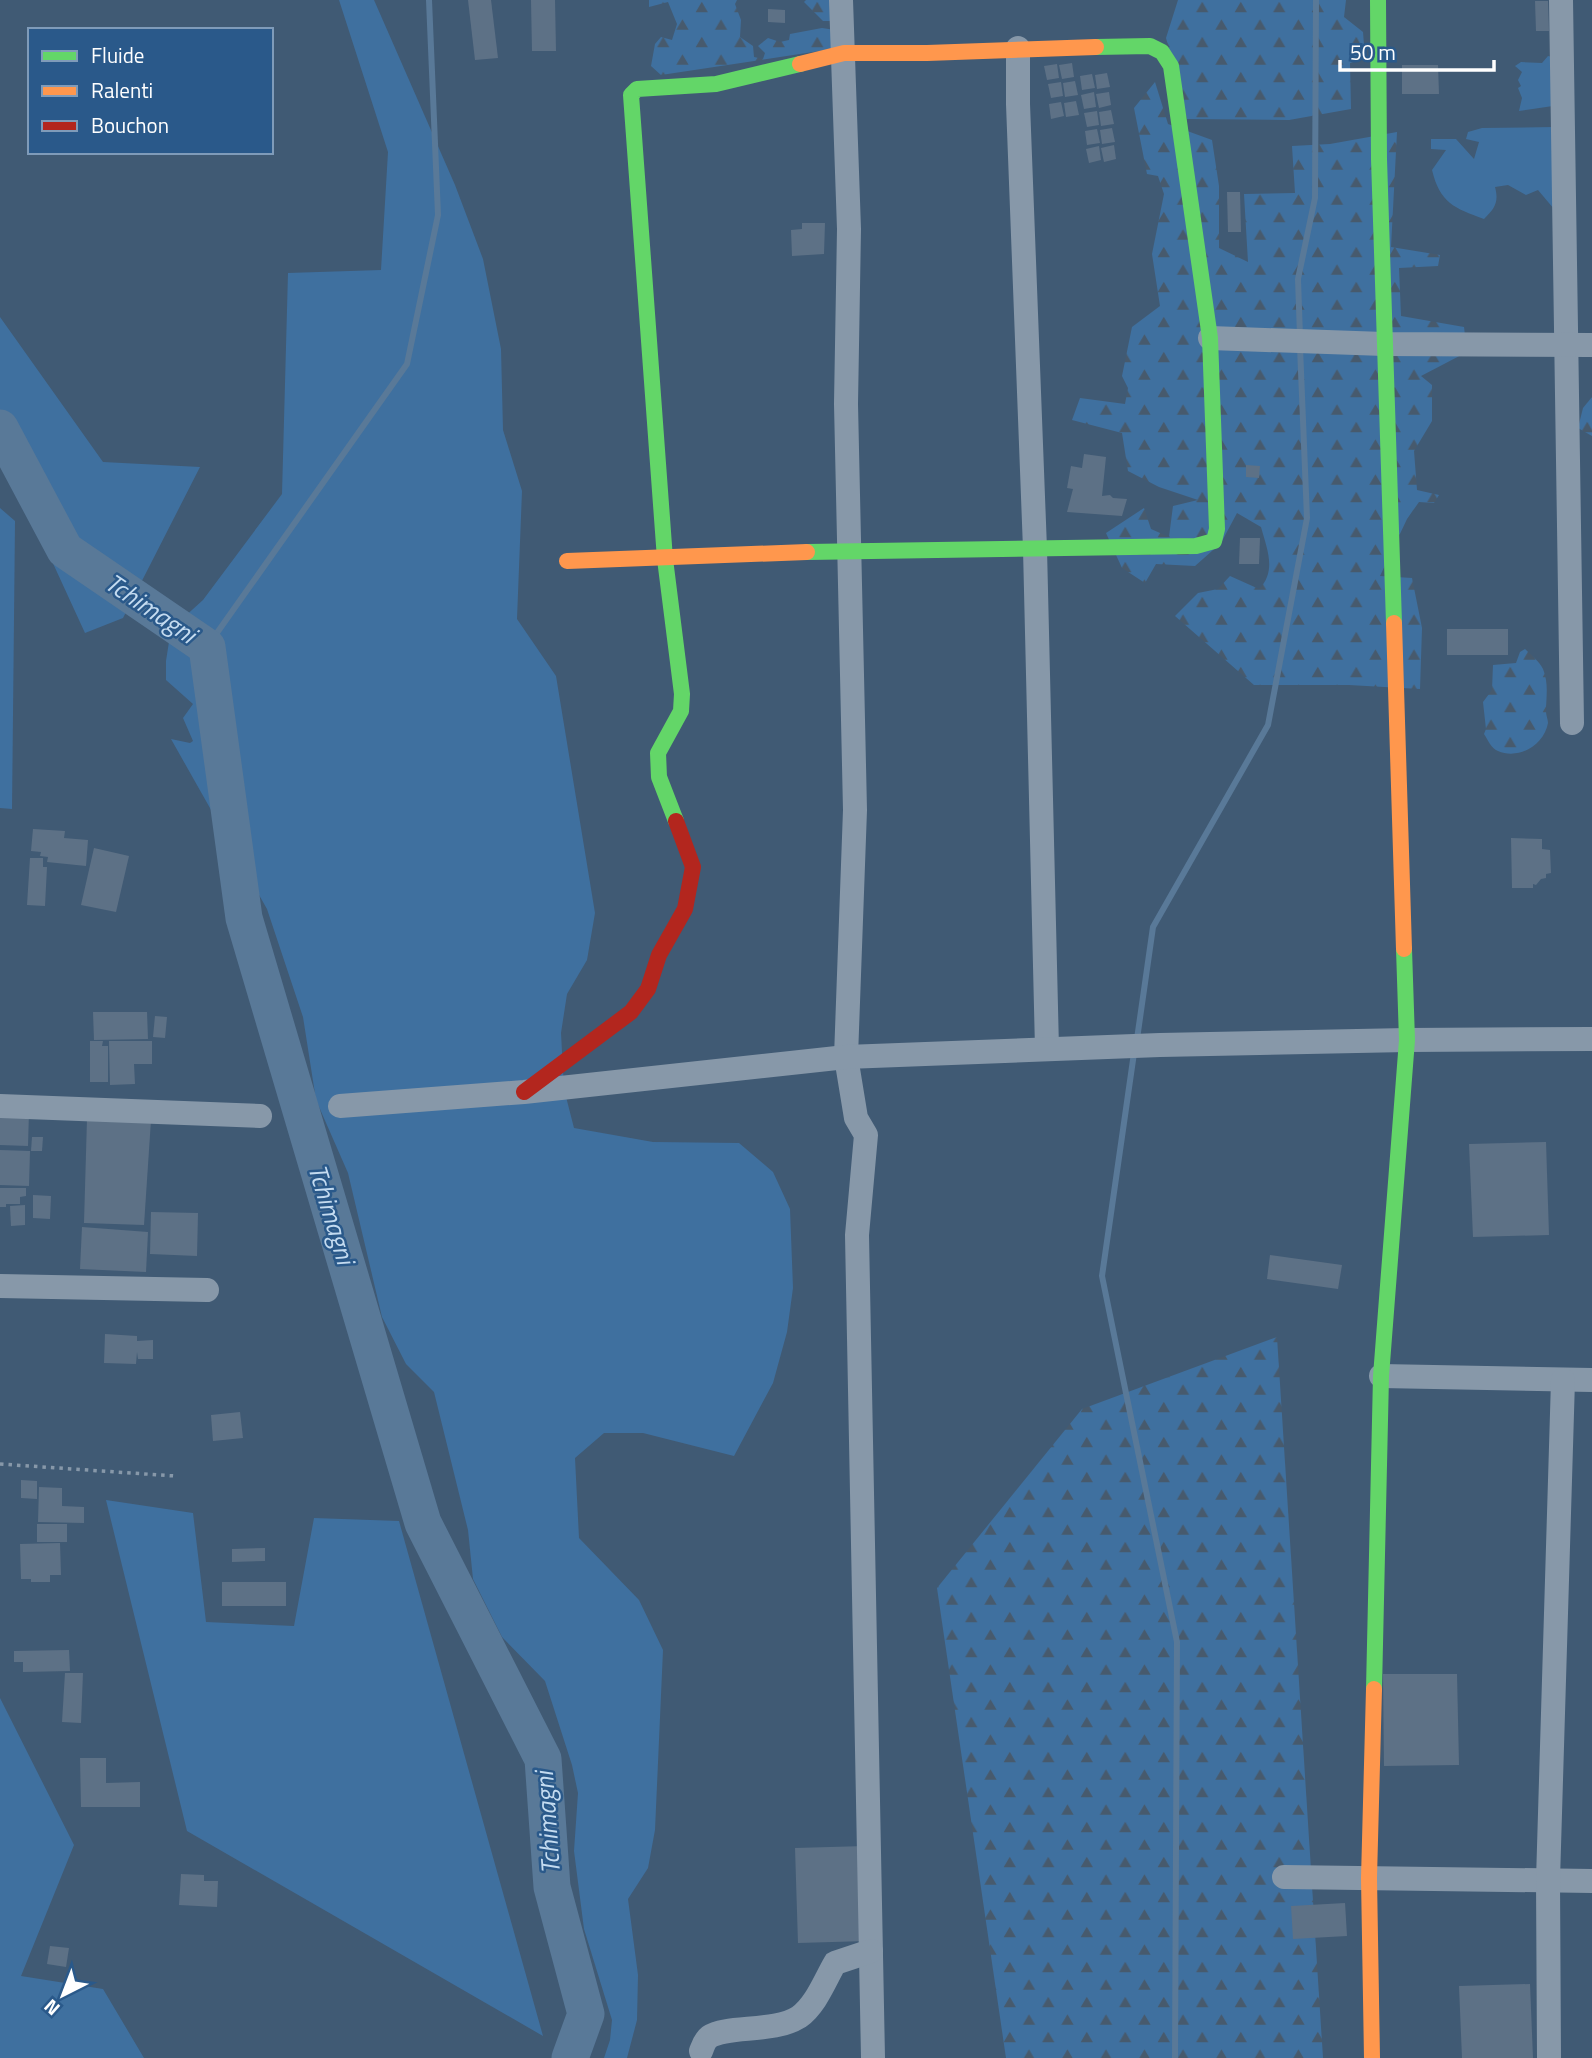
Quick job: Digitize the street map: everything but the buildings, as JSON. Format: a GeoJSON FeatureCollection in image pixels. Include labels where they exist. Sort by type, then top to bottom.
{"type":"FeatureCollection","features":[{"type":"Feature","properties":{"kind":"street"},"geometry":{"type":"LineString","coordinates":[[841,0],[849,229],[846,404],[855,810],[846,1057],[856,1118],[866,1135],[857,1235],[873,2058]]}},
{"type":"Feature","properties":{"kind":"street"},"geometry":{"type":"LineString","coordinates":[[1373,2058],[1369,1878],[1381,1376],[1407,1040],[1384,344],[1378,0]]}},
{"type":"Feature","properties":{"kind":"street"},"geometry":{"type":"LineString","coordinates":[[1561,0],[1572,723]]}},
{"type":"Feature","properties":{"kind":"street"},"geometry":{"type":"LineString","coordinates":[[524,1092],[631,1012],[648,989],[659,955],[685,909],[690,894],[693,867],[659,777],[658,753],[681,711],[682,694],[665,559],[631,95],[637,89],[716,84],[844,53],[928,54],[1018,48],[1150,46],[1162,52],[1171,66],[1210,338],[1217,529],[1213,541],[1196,546],[850,550],[665,559],[567,561]]}},
{"type":"Feature","properties":{"kind":"street"},"geometry":{"type":"LineString","coordinates":[[1018,48],[1035,549],[1047,1049]]}},
{"type":"Feature","properties":{"kind":"street"},"geometry":{"type":"LineString","coordinates":[[1210,338],[1384,344],[1592,345]]}},
{"type":"Feature","properties":{"kind":"street"},"geometry":{"type":"LineString","coordinates":[[340,1106],[524,1092],[846,1057],[1407,1040],[1592,1040]]}},
{"type":"Feature","properties":{"kind":"street"},"geometry":{"type":"LineString","coordinates":[[0,1106],[260,1116]]}},
{"type":"Feature","properties":{"kind":"street"},"geometry":{"type":"LineString","coordinates":[[0,1286],[206,1290]]}},
{"type":"Feature","properties":{"kind":"street"},"geometry":{"type":"LineString","coordinates":[[1381,1376],[1592,1380]]}},
{"type":"Feature","properties":{"kind":"street"},"geometry":{"type":"LineString","coordinates":[[1549,2058],[1548,1880],[1563,1380]]}},
{"type":"Feature","properties":{"kind":"street"},"geometry":{"type":"LineString","coordinates":[[1284,1877],[1592,1881]]}},
{"type":"Feature","properties":{"kind":"street"},"geometry":{"type":"LineString","coordinates":[[701,2051],[706,2039],[716,2034],[769,2027],[798,2017],[811,2005],[835,1963],[871,1951]]}},
{"type":"Feature","properties":{"kind":"path"},"geometry":{"type":"LineString","coordinates":[[0,1464],[175,1476]]}},
{"type":"Feature","properties":{"kind":"green space"},"geometry":{"type":"Polygon","coordinates":[[[339,0],[374,0],[455,185],[483,259],[501,349],[503,430],[522,491],[517,619],[556,676],[595,913],[587,960],[567,994],[561,1033],[564,1089],[574,1128],[653,1142],[739,1143],[773,1172],[790,1209],[793,1288],[787,1332],[773,1383],[734,1456],[643,1433],[604,1433],[575,1458],[579,1538],[639,1600],[663,1650],[655,1830],[648,1868],[628,1899],[638,1975],[637,2020],[627,2058],[604,2058],[610,2040],[612,2020],[584,1929],[574,1851],[578,1793],[572,1765],[545,1681],[502,1637],[473,1579],[468,1530],[434,1392],[406,1364],[382,1317],[348,1173],[316,1100],[303,1017],[267,909],[171,739],[190,743],[193,741],[183,718],[193,704],[166,680],[171,629],[203,600],[282,494],[288,273],[381,270],[388,152],[339,0]]]}},
{"type":"Feature","properties":{"kind":"green space"},"geometry":{"type":"Polygon","coordinates":[[[649,0],[737,0],[735,4],[741,20],[740,37],[753,46],[754,57],[763,59],[765,53],[758,46],[768,38],[780,42],[789,40],[790,34],[822,28],[835,30],[839,48],[661,75],[651,66],[655,44],[661,37],[672,40],[677,24],[668,2],[649,7],[649,0]]]}},
{"type":"Feature","properties":{"kind":"green space"},"geometry":{"type":"Polygon","coordinates":[[[832,0],[834,21],[823,21],[804,2],[832,0]]]}},
{"type":"Feature","properties":{"kind":"green space"},"geometry":{"type":"Polygon","coordinates":[[[1178,0],[1346,0],[1344,17],[1363,32],[1365,58],[1350,63],[1351,109],[1289,120],[1187,119],[1166,38],[1178,0]]]}},
{"type":"Feature","properties":{"kind":"green space"},"geometry":{"type":"Polygon","coordinates":[[[1548,56],[1557,58],[1553,106],[1519,111],[1522,98],[1518,80],[1522,72],[1515,66],[1521,62],[1542,63],[1548,56]]]}},
{"type":"Feature","properties":{"kind":"green space"},"geometry":{"type":"Polygon","coordinates":[[[1155,82],[1168,124],[1212,140],[1219,186],[1219,248],[1248,262],[1244,194],[1295,193],[1292,146],[1330,144],[1397,132],[1391,247],[1440,255],[1438,266],[1399,268],[1401,316],[1464,327],[1467,352],[1421,376],[1432,385],[1432,421],[1414,451],[1417,490],[1439,495],[1434,503],[1419,502],[1407,519],[1380,576],[1412,578],[1422,628],[1420,689],[1349,685],[1254,685],[1175,616],[1198,593],[1218,589],[1230,576],[1259,589],[1264,582],[1268,575],[1269,560],[1261,527],[1237,513],[1221,543],[1195,566],[1156,564],[1145,583],[1122,568],[1106,533],[1144,508],[1151,529],[1169,537],[1173,506],[1198,500],[1159,487],[1128,471],[1122,433],[1072,420],[1080,398],[1125,404],[1128,388],[1122,376],[1132,327],[1160,306],[1152,254],[1164,194],[1158,176],[1147,174],[1134,108],[1155,82]]]}},
{"type":"Feature","properties":{"kind":"green space"},"geometry":{"type":"Polygon","coordinates":[[[1554,127],[1554,209],[1538,190],[1526,195],[1508,185],[1495,187],[1495,204],[1484,219],[1456,207],[1439,190],[1432,170],[1446,150],[1431,149],[1431,139],[1456,139],[1474,159],[1479,142],[1466,139],[1468,132],[1482,128],[1554,127]]]}},
{"type":"Feature","properties":{"kind":"green space"},"geometry":{"type":"Polygon","coordinates":[[[0,317],[103,462],[200,467],[123,618],[85,633],[0,448],[0,317]]]}},
{"type":"Feature","properties":{"kind":"green space"},"geometry":{"type":"Polygon","coordinates":[[[1592,397],[1592,436],[1578,428],[1583,408],[1592,397]]]}},
{"type":"Feature","properties":{"kind":"green space"},"geometry":{"type":"Polygon","coordinates":[[[0,508],[15,521],[12,809],[0,808],[0,508]]]}},
{"type":"Feature","properties":{"kind":"green space"},"geometry":{"type":"Polygon","coordinates":[[[1525,649],[1539,663],[1545,675],[1548,723],[1541,738],[1529,749],[1514,754],[1506,753],[1493,748],[1484,734],[1486,729],[1483,702],[1492,690],[1493,665],[1516,663],[1520,652],[1525,649]]]}},
{"type":"Feature","properties":{"kind":"green space"},"geometry":{"type":"Polygon","coordinates":[[[1277,1337],[1323,2058],[1006,2058],[937,1588],[1082,1409],[1277,1337]]]}},
{"type":"Feature","properties":{"kind":"green space"},"geometry":{"type":"Polygon","coordinates":[[[106,1500],[193,1513],[206,1622],[294,1626],[314,1518],[399,1521],[543,2036],[187,1831],[106,1500]]]}},
{"type":"Feature","properties":{"kind":"green space"},"geometry":{"type":"Polygon","coordinates":[[[0,1698],[74,1845],[21,1976],[103,1989],[144,2058],[0,2058],[0,1698]]]}},
{"type":"Feature","properties":{"kind":"waterway"},"geometry":{"type":"LineString","coordinates":[[207,647],[407,364],[438,215],[429,0]]}},
{"type":"Feature","properties":{"kind":"waterway"},"geometry":{"type":"LineString","coordinates":[[1300,336],[1298,279],[1315,198],[1316,0]]}},
{"type":"Feature","properties":{"kind":"waterway"},"geometry":{"type":"LineString","coordinates":[[1137,1039],[1153,927],[1268,725],[1307,518],[1300,347]]}},
{"type":"Feature","properties":{"kind":"waterway","name":"Tchimagni"},"geometry":{"type":"LineString","coordinates":[[0,428],[65,550],[207,647],[244,918],[423,1523],[543,1759],[552,1887],[586,2014],[570,2058]]}},
{"type":"Feature","properties":{"kind":"waterway"},"geometry":{"type":"LineString","coordinates":[[1134,1053],[1102,1276],[1177,1642],[1175,2058]]}},
{"type":"Feature","properties":{"kind":"traffic: fast"},"geometry":{"type":"LineString","coordinates":[[1378,0],[1379,159],[1394,623]]}},
{"type":"Feature","properties":{"kind":"traffic: fast"},"geometry":{"type":"LineString","coordinates":[[807,552],[1196,546],[1214,541],[1217,529],[1210,338],[1171,66],[1162,52],[1150,46],[1096,47]]}},
{"type":"Feature","properties":{"kind":"traffic: fast"},"geometry":{"type":"LineString","coordinates":[[676,821],[659,777],[658,753],[681,711],[682,694],[665,559],[631,95],[637,89],[716,84],[800,64]]}},
{"type":"Feature","properties":{"kind":"traffic: fast"},"geometry":{"type":"LineString","coordinates":[[1374,1689],[1381,1376],[1407,1040],[1404,949]]}},
{"type":"Feature","properties":{"kind":"traffic: slow"},"geometry":{"type":"LineString","coordinates":[[800,64],[844,53],[1096,47]]}},
{"type":"Feature","properties":{"kind":"traffic: slow"},"geometry":{"type":"LineString","coordinates":[[567,561],[807,552]]}},
{"type":"Feature","properties":{"kind":"traffic: slow"},"geometry":{"type":"LineString","coordinates":[[1394,623],[1404,949]]}},
{"type":"Feature","properties":{"kind":"traffic: slow"},"geometry":{"type":"LineString","coordinates":[[1372,2058],[1369,1878],[1374,1689]]}},
{"type":"Feature","properties":{"kind":"traffic: jam"},"geometry":{"type":"LineString","coordinates":[[524,1092],[631,1012],[648,989],[659,955],[685,909],[693,867],[676,821]]}}]}
